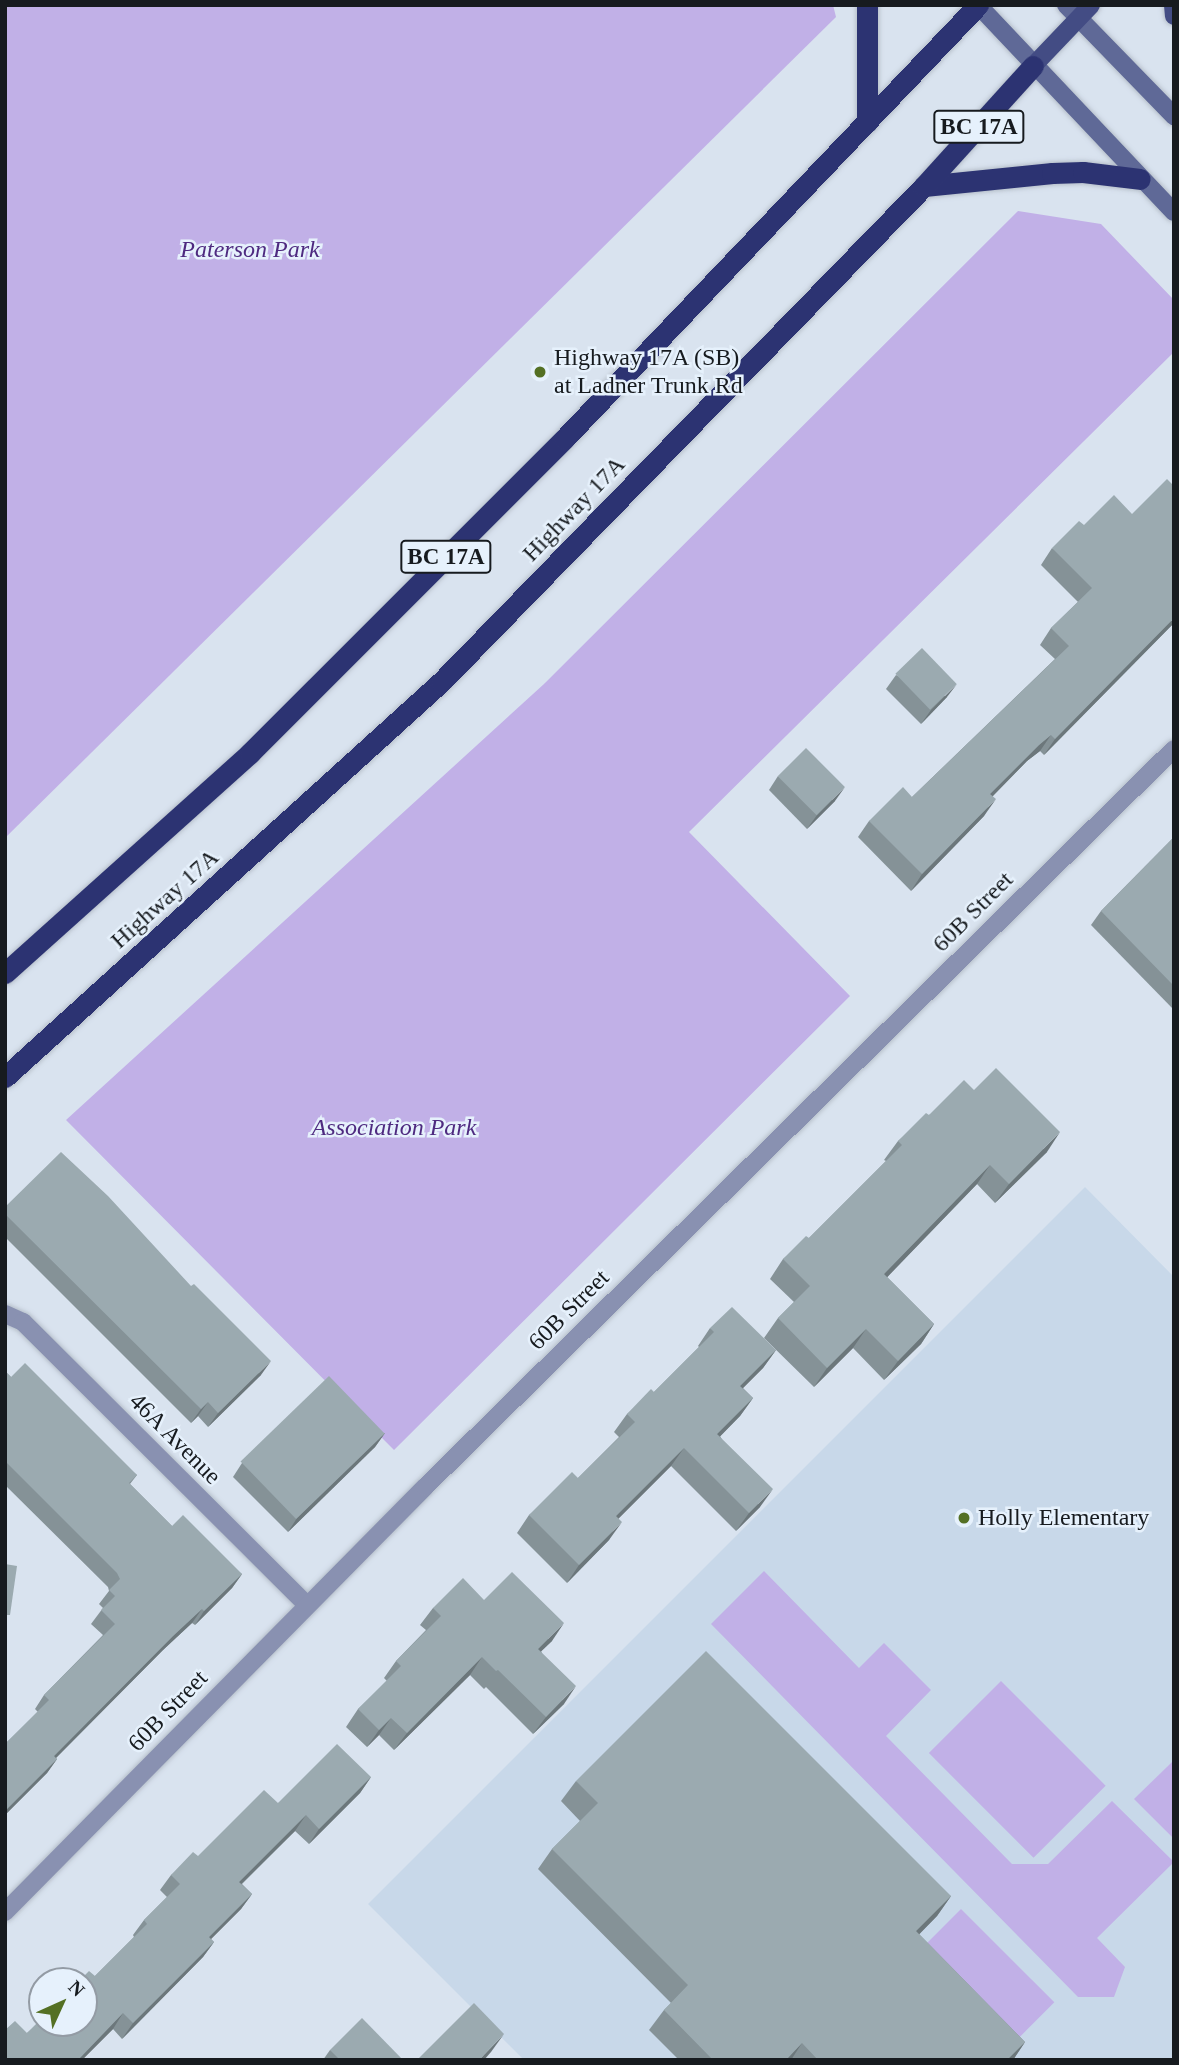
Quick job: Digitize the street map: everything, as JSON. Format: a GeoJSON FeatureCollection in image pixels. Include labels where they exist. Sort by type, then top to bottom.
{"type":"FeatureCollection","features":[{"type":"Feature","properties":{"kind":"highway"},"geometry":{"type":"LineString","coordinates":[[867,5],[867,122]]}},
{"type":"Feature","properties":{"kind":"highway","name":"BC 17A"},"geometry":{"type":"LineString","coordinates":[[5,973],[250,753],[564,439],[978,5]]}},
{"type":"Feature","properties":{"kind":"highway","name":"Highway 17A"},"geometry":{"type":"LineString","coordinates":[[5,1077],[441,682],[924,186],[1033,66]]}},
{"type":"Feature","properties":{"kind":"highway"},"geometry":{"type":"LineString","coordinates":[[924,186],[1052,173],[1083,172],[1140,179]]}},
{"type":"Feature","properties":{"kind":"main road"},"geometry":{"type":"LineString","coordinates":[[978,5],[1174,212]]}},
{"type":"Feature","properties":{"kind":"main road"},"geometry":{"type":"LineString","coordinates":[[1173,5],[1174,16]]}},
{"type":"Feature","properties":{"kind":"main road"},"geometry":{"type":"LineString","coordinates":[[1078,10],[1174,116]]}},
{"type":"Feature","properties":{"kind":"main road","name":"Highway 17A"},"geometry":{"type":"LineString","coordinates":[[1033,66],[1078,10]]}},
{"type":"Feature","properties":{"kind":"street","name":"60B Street"},"geometry":{"type":"LineString","coordinates":[[5,1912],[307,1605],[1174,748]]}},
{"type":"Feature","properties":{"kind":"street","name":"46A Avenue"},"geometry":{"type":"LineString","coordinates":[[5,1314],[23,1322],[307,1605]]}},
{"type":"Feature","properties":{"kind":"shaded area","name":"Holly Elementary"},"geometry":{"type":"Polygon","coordinates":[[[1085,1187],[1174,1277],[1174,1760],[1135,1799],[1174,1839],[1174,2060],[524,2060],[368,1904],[1085,1187]]]}},
{"type":"Feature","properties":{"kind":"green space","name":"Paterson Park"},"geometry":{"type":"Polygon","coordinates":[[[5,5],[833,5],[836,17],[5,838],[5,5]]]}},
{"type":"Feature","properties":{"kind":"green space","name":"Association Park"},"geometry":{"type":"Polygon","coordinates":[[[1018,211],[1101,224],[1174,300],[1174,352],[689,832],[850,996],[394,1450],[66,1120],[544,684],[1018,211]]]}},
{"type":"Feature","properties":{"kind":"green space"},"geometry":{"type":"Polygon","coordinates":[[[764,1571],[859,1668],[884,1643],[931,1690],[886,1736],[1012,1864],[1048,1864],[1112,1801],[1174,1862],[1097,1938],[1125,1967],[1114,1997],[1078,1997],[711,1624],[764,1571]]]}},
{"type":"Feature","properties":{"kind":"green space"},"geometry":{"type":"Polygon","coordinates":[[[1001,1681],[1106,1786],[1034,1858],[929,1753],[1001,1681]]]}},
{"type":"Feature","properties":{"kind":"green space"},"geometry":{"type":"Polygon","coordinates":[[[1174,1760],[1174,1839],[1134,1799],[1174,1760]]]}},
{"type":"Feature","properties":{"kind":"green space"},"geometry":{"type":"Polygon","coordinates":[[[961,1909],[1054,2002],[1008,2049],[914,1956],[961,1909]]]}},
{"type":"Feature","properties":{"kind":"building"},"geometry":{"type":"Polygon","coordinates":[[[1167,479],[1174,486],[1174,618],[1055,739],[1051,735],[1039,745],[990,794],[996,799],[922,874],[869,821],[903,787],[912,797],[1069,646],[1051,628],[1092,588],[1052,548],[1079,521],[1084,525],[1114,495],[1132,514],[1167,479]]]}},
{"type":"Feature","properties":{"kind":"building"},"geometry":{"type":"Polygon","coordinates":[[[922,648],[957,684],[930,710],[895,674],[922,648]]]}},
{"type":"Feature","properties":{"kind":"building"},"geometry":{"type":"Polygon","coordinates":[[[806,748],[845,787],[817,815],[778,776],[806,748]]]}},
{"type":"Feature","properties":{"kind":"building"},"geometry":{"type":"Polygon","coordinates":[[[1174,837],[1174,986],[1101,911],[1174,837]]]}},
{"type":"Feature","properties":{"kind":"building"},"geometry":{"type":"Polygon","coordinates":[[[996,1068],[1060,1132],[1009,1184],[990,1165],[884,1274],[934,1324],[898,1361],[866,1329],[827,1368],[778,1318],[810,1286],[783,1259],[806,1236],[809,1238],[902,1145],[898,1141],[926,1113],[929,1115],[964,1080],[974,1090],[996,1068]]]}},
{"type":"Feature","properties":{"kind":"building"},"geometry":{"type":"Polygon","coordinates":[[[61,1152],[108,1196],[191,1286],[194,1284],[271,1361],[218,1413],[208,1402],[201,1409],[5,1214],[5,1207],[61,1152]]]}},
{"type":"Feature","properties":{"kind":"building"},"geometry":{"type":"Polygon","coordinates":[[[732,1307],[776,1350],[740,1386],[753,1398],[717,1434],[773,1489],[749,1513],[684,1448],[616,1516],[622,1522],[579,1565],[529,1515],[572,1472],[578,1478],[635,1422],[627,1414],[651,1389],[654,1392],[714,1332],[710,1328],[732,1307]]]}},
{"type":"Feature","properties":{"kind":"building"},"geometry":{"type":"Polygon","coordinates":[[[25,1363],[137,1475],[129,1483],[172,1526],[183,1515],[242,1574],[204,1611],[202,1609],[173,1636],[54,1756],[57,1759],[5,1811],[5,1744],[49,1700],[44,1695],[115,1624],[101,1610],[115,1596],[109,1590],[120,1579],[5,1461],[5,1371],[11,1377],[25,1363]]]}},
{"type":"Feature","properties":{"kind":"building"},"geometry":{"type":"Polygon","coordinates":[[[329,1376],[385,1434],[296,1519],[241,1461],[329,1376]]]}},
{"type":"Feature","properties":{"kind":"building"},"geometry":{"type":"Polygon","coordinates":[[[5,1564],[17,1566],[10,1615],[5,1615],[5,1564]]]}},
{"type":"Feature","properties":{"kind":"building"},"geometry":{"type":"Polygon","coordinates":[[[512,1572],[564,1623],[538,1649],[576,1686],[546,1717],[482,1657],[407,1733],[391,1718],[379,1730],[358,1709],[401,1666],[396,1661],[441,1616],[433,1608],[463,1578],[484,1600],[512,1572]]]}},
{"type":"Feature","properties":{"kind":"building"},"geometry":{"type":"Polygon","coordinates":[[[706,1651],[951,1896],[916,1931],[1025,2042],[1007,2060],[818,2060],[802,2043],[786,2060],[713,2060],[664,2010],[688,1985],[552,1849],[598,1803],[576,1781],[706,1651]]]}},
{"type":"Feature","properties":{"kind":"building"},"geometry":{"type":"Polygon","coordinates":[[[337,1744],[371,1777],[319,1829],[306,1815],[239,1882],[252,1894],[209,1937],[214,1942],[133,2023],[123,2013],[78,2060],[5,2060],[5,2030],[15,2021],[28,2032],[28,2037],[98,2037],[98,1973],[147,1924],[144,1920],[180,1884],[171,1875],[193,1852],[198,1856],[264,1790],[278,1803],[337,1744]]]}},
{"type":"Feature","properties":{"kind":"building"},"geometry":{"type":"Polygon","coordinates":[[[474,2003],[504,2034],[479,2060],[417,2060],[474,2003]]]}},
{"type":"Feature","properties":{"kind":"building"},"geometry":{"type":"Polygon","coordinates":[[[362,2018],[403,2060],[340,2060],[330,2050],[362,2018]]]}},
{"type":"Feature","properties":{"kind":"place","name":"Highway 17A (SB) at Ladner Trunk Rd"},"geometry":{"type":"Point","coordinates":[540,372]}},
{"type":"Feature","properties":{"kind":"place","name":"Holly Elementary"},"geometry":{"type":"Point","coordinates":[964,1518]}}]}
